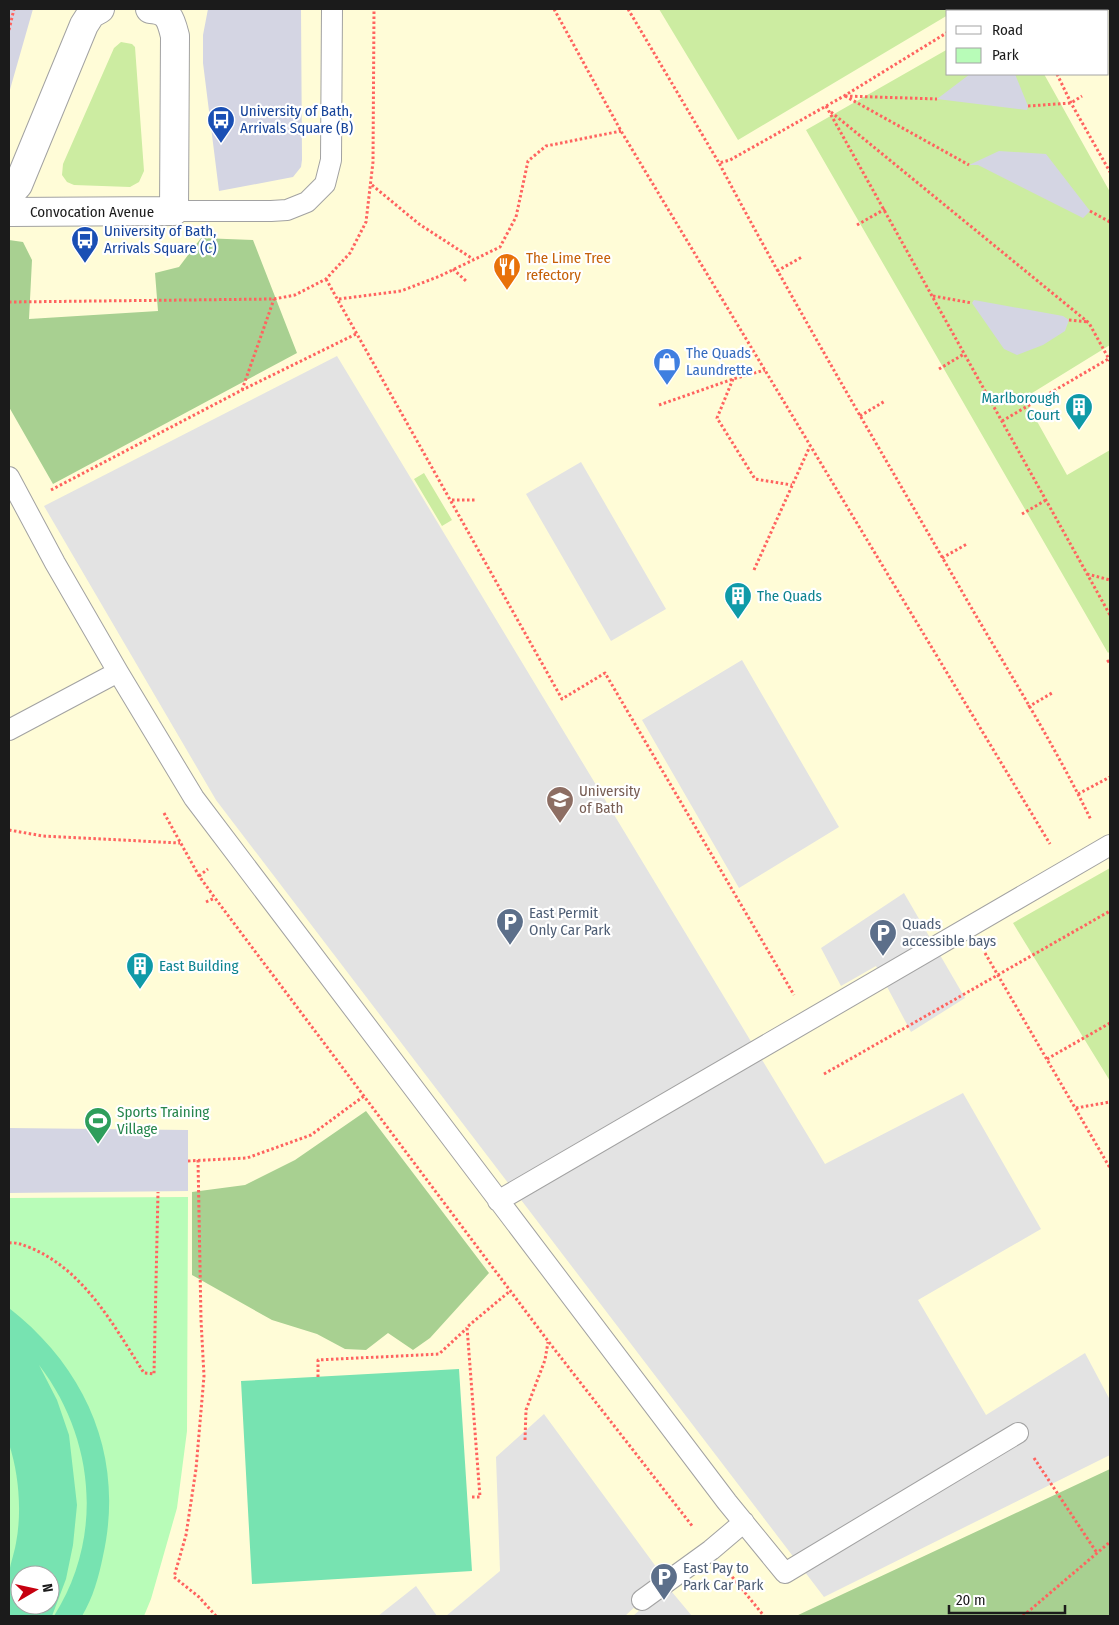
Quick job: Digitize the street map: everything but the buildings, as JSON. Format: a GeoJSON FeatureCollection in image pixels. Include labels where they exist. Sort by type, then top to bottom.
{"type":"FeatureCollection","features":[{"type":"Feature","properties":{"kind":"street"},"geometry":{"type":"LineString","coordinates":[[9,195],[18,185],[84,25],[91,14],[100,9]]}},
{"type":"Feature","properties":{"kind":"street"},"geometry":{"type":"LineString","coordinates":[[150,9],[159,10],[167,14],[175,36],[174,211]]}},
{"type":"Feature","properties":{"kind":"street","name":"Convocation Avenue"},"geometry":{"type":"LineString","coordinates":[[9,212],[174,211]]}},
{"type":"Feature","properties":{"kind":"lane"},"geometry":{"type":"LineString","coordinates":[[174,211],[287,210],[307,202],[325,184],[331,160],[332,9]]}},
{"type":"Feature","properties":{"kind":"lane"},"geometry":{"type":"LineString","coordinates":[[9,477],[118,672],[194,798],[498,1201],[728,1502],[785,1573],[1018,1433]]}},
{"type":"Feature","properties":{"kind":"lane"},"geometry":{"type":"LineString","coordinates":[[9,730],[118,672]]}},
{"type":"Feature","properties":{"kind":"lane"},"geometry":{"type":"LineString","coordinates":[[498,1201],[1107,847]]}},
{"type":"Feature","properties":{"kind":"lane"},"geometry":{"type":"LineString","coordinates":[[642,1600],[711,1550],[744,1522]]}},
{"type":"Feature","properties":{"kind":"path"},"geometry":{"type":"LineString","coordinates":[[9,30],[14,9]]}},
{"type":"Feature","properties":{"kind":"path"},"geometry":{"type":"LineString","coordinates":[[554,9],[621,131],[1066,871]]}},
{"type":"Feature","properties":{"kind":"path"},"geometry":{"type":"LineString","coordinates":[[628,9],[719,163],[777,271],[1107,847]]}},
{"type":"Feature","properties":{"kind":"path"},"geometry":{"type":"LineString","coordinates":[[719,163],[730,160],[844,96],[946,33]]}},
{"type":"Feature","properties":{"kind":"path"},"geometry":{"type":"LineString","coordinates":[[1057,75],[1110,172]]}},
{"type":"Feature","properties":{"kind":"path"},"geometry":{"type":"LineString","coordinates":[[844,96],[937,99]]}},
{"type":"Feature","properties":{"kind":"path"},"geometry":{"type":"LineString","coordinates":[[844,96],[969,165]]}},
{"type":"Feature","properties":{"kind":"path"},"geometry":{"type":"LineString","coordinates":[[1028,106],[1071,103],[1082,96]]}},
{"type":"Feature","properties":{"kind":"path"},"geometry":{"type":"LineString","coordinates":[[826,106],[1110,615]]}},
{"type":"Feature","properties":{"kind":"path"},"geometry":{"type":"LineString","coordinates":[[829,110],[1089,322],[1110,359],[1002,421]]}},
{"type":"Feature","properties":{"kind":"path"},"geometry":{"type":"LineString","coordinates":[[338,299],[401,291],[500,247],[516,217],[528,161],[546,146],[621,131]]}},
{"type":"Feature","properties":{"kind":"path"},"geometry":{"type":"LineString","coordinates":[[372,184],[419,224],[473,260]]}},
{"type":"Feature","properties":{"kind":"path"},"geometry":{"type":"LineString","coordinates":[[857,225],[885,210]]}},
{"type":"Feature","properties":{"kind":"path"},"geometry":{"type":"LineString","coordinates":[[1090,212],[1110,222]]}},
{"type":"Feature","properties":{"kind":"path"},"geometry":{"type":"LineString","coordinates":[[777,271],[802,257]]}},
{"type":"Feature","properties":{"kind":"path"},"geometry":{"type":"LineString","coordinates":[[453,269],[466,281]]}},
{"type":"Feature","properties":{"kind":"path"},"geometry":{"type":"LineString","coordinates":[[326,279],[562,699],[605,673],[809,1020]]}},
{"type":"Feature","properties":{"kind":"path"},"geometry":{"type":"LineString","coordinates":[[932,296],[972,302]]}},
{"type":"Feature","properties":{"kind":"path"},"geometry":{"type":"LineString","coordinates":[[242,390],[274,299]]}},
{"type":"Feature","properties":{"kind":"path"},"geometry":{"type":"LineString","coordinates":[[1069,320],[1089,322]]}},
{"type":"Feature","properties":{"kind":"path"},"geometry":{"type":"LineString","coordinates":[[24,504],[242,390],[358,333]]}},
{"type":"Feature","properties":{"kind":"path"},"geometry":{"type":"LineString","coordinates":[[939,369],[964,354]]}},
{"type":"Feature","properties":{"kind":"path"},"geometry":{"type":"LineString","coordinates":[[660,405],[733,379],[765,370]]}},
{"type":"Feature","properties":{"kind":"path"},"geometry":{"type":"LineString","coordinates":[[733,379],[717,418],[755,480],[792,485]]}},
{"type":"Feature","properties":{"kind":"path"},"geometry":{"type":"LineString","coordinates":[[860,416],[885,401]]}},
{"type":"Feature","properties":{"kind":"path"},"geometry":{"type":"LineString","coordinates":[[754,570],[810,446]]}},
{"type":"Feature","properties":{"kind":"path"},"geometry":{"type":"LineString","coordinates":[[451,500],[476,500]]}},
{"type":"Feature","properties":{"kind":"path"},"geometry":{"type":"LineString","coordinates":[[1022,514],[1046,500]]}},
{"type":"Feature","properties":{"kind":"path"},"geometry":{"type":"LineString","coordinates":[[942,558],[967,544]]}},
{"type":"Feature","properties":{"kind":"path"},"geometry":{"type":"LineString","coordinates":[[1087,574],[1110,580]]}},
{"type":"Feature","properties":{"kind":"path"},"geometry":{"type":"LineString","coordinates":[[1028,707],[1052,693]]}},
{"type":"Feature","properties":{"kind":"path"},"geometry":{"type":"LineString","coordinates":[[1078,794],[1110,776]]}},
{"type":"Feature","properties":{"kind":"path"},"geometry":{"type":"LineString","coordinates":[[9,830],[43,836],[180,843]]}},
{"type":"Feature","properties":{"kind":"path"},"geometry":{"type":"LineString","coordinates":[[199,876],[548,1342],[764,1616]]}},
{"type":"Feature","properties":{"kind":"path"},"geometry":{"type":"LineString","coordinates":[[206,902],[215,898]]}},
{"type":"Feature","properties":{"kind":"path"},"geometry":{"type":"LineString","coordinates":[[824,1074],[1110,911]]}},
{"type":"Feature","properties":{"kind":"path"},"geometry":{"type":"LineString","coordinates":[[970,927],[1110,1168]]}},
{"type":"Feature","properties":{"kind":"path"},"geometry":{"type":"LineString","coordinates":[[1047,1059],[1110,1023]]}},
{"type":"Feature","properties":{"kind":"path"},"geometry":{"type":"LineString","coordinates":[[188,1161],[247,1158],[311,1135],[364,1096]]}},
{"type":"Feature","properties":{"kind":"path"},"geometry":{"type":"LineString","coordinates":[[1076,1108],[1110,1102]]}},
{"type":"Feature","properties":{"kind":"path"},"geometry":{"type":"LineString","coordinates":[[198,1160],[204,1376],[196,1469],[186,1535],[174,1578],[199,1597],[216,1616]]}},
{"type":"Feature","properties":{"kind":"path"},"geometry":{"type":"LineString","coordinates":[[9,1243],[16,1242],[47,1255],[76,1279],[99,1304],[144,1373],[154,1374],[158,1192]]}},
{"type":"Feature","properties":{"kind":"path"},"geometry":{"type":"LineString","coordinates":[[318,1377],[318,1360],[439,1354],[467,1327],[510,1291]]}},
{"type":"Feature","properties":{"kind":"path"},"geometry":{"type":"LineString","coordinates":[[467,1327],[480,1497],[472,1497]]}},
{"type":"Feature","properties":{"kind":"path"},"geometry":{"type":"LineString","coordinates":[[525,1440],[526,1410],[546,1360],[548,1342]]}},
{"type":"Feature","properties":{"kind":"path"},"geometry":{"type":"LineString","coordinates":[[1018,1433],[1097,1553]]}},
{"type":"Feature","properties":{"kind":"path"},"geometry":{"type":"LineString","coordinates":[[1023,1616],[1110,1542]]}},
{"type":"Feature","properties":{"kind":"shaded area","name":"University of Bath"},"geometry":{"type":"Polygon","coordinates":[[[9,9],[1110,9],[1110,1616],[9,1616],[9,9]]]}},
{"type":"Feature","properties":{"kind":"shaded area"},"geometry":{"type":"Polygon","coordinates":[[[9,9],[33,9],[9,93],[9,9]]]}},
{"type":"Feature","properties":{"kind":"shaded area"},"geometry":{"type":"Polygon","coordinates":[[[208,9],[301,9],[302,160],[301,167],[293,177],[219,191],[203,63],[203,35],[208,9]]]}},
{"type":"Feature","properties":{"kind":"shaded area"},"geometry":{"type":"Polygon","coordinates":[[[969,75],[1015,75],[1028,106],[1027,110],[937,99],[969,75]]]}},
{"type":"Feature","properties":{"kind":"shaded area"},"geometry":{"type":"Polygon","coordinates":[[[999,151],[1046,154],[1090,211],[1083,218],[978,165],[969,165],[999,151]]]}},
{"type":"Feature","properties":{"kind":"shaded area"},"geometry":{"type":"Polygon","coordinates":[[[974,300],[1063,316],[1069,320],[1065,331],[1043,345],[1017,355],[1004,349],[972,303],[974,300]]]}},
{"type":"Feature","properties":{"kind":"shaded area","name":"East Permit Only Car Park"},"geometry":{"type":"Polygon","coordinates":[[[337,356],[825,1164],[963,1093],[1041,1229],[918,1300],[986,1415],[1085,1353],[1110,1400],[1110,1455],[824,1597],[216,800],[44,506],[337,356]]]}},
{"type":"Feature","properties":{"kind":"shaded area"},"geometry":{"type":"Polygon","coordinates":[[[581,462],[666,609],[611,641],[526,494],[581,462]]]}},
{"type":"Feature","properties":{"kind":"shaded area"},"geometry":{"type":"Polygon","coordinates":[[[742,660],[839,827],[739,888],[642,720],[742,660]]]}},
{"type":"Feature","properties":{"kind":"shaded area","name":"Quads accessible bays"},"geometry":{"type":"Polygon","coordinates":[[[904,893],[965,998],[911,1032],[876,966],[841,986],[821,948],[904,893]]]}},
{"type":"Feature","properties":{"kind":"shaded area","name":"Sports Training Village"},"geometry":{"type":"Polygon","coordinates":[[[9,1128],[188,1130],[188,1191],[9,1193],[9,1128]]]}},
{"type":"Feature","properties":{"kind":"shaded area"},"geometry":{"type":"Polygon","coordinates":[[[544,1414],[665,1579],[625,1616],[446,1616],[500,1571],[496,1457],[544,1414]]]}},
{"type":"Feature","properties":{"kind":"shaded area"},"geometry":{"type":"Polygon","coordinates":[[[416,1586],[437,1616],[378,1616],[416,1586]]]}},
{"type":"Feature","properties":{"kind":"shaded area","name":"East Pay to Park Car Park"},"geometry":{"type":"Polygon","coordinates":[[[667,1586],[692,1616],[633,1616],[667,1586]]]}},
{"type":"Feature","properties":{"kind":"green space"},"geometry":{"type":"Polygon","coordinates":[[[659,9],[958,9],[946,10],[946,16],[738,140],[659,9]]]}},
{"type":"Feature","properties":{"kind":"green space"},"geometry":{"type":"Polygon","coordinates":[[[121,42],[132,44],[135,47],[144,171],[139,182],[130,187],[74,185],[67,182],[62,175],[63,164],[114,48],[121,42]]]}},
{"type":"Feature","properties":{"kind":"green space"},"geometry":{"type":"Polygon","coordinates":[[[946,50],[946,75],[1045,75],[1110,192],[1110,345],[1024,398],[1067,475],[1110,450],[1110,651],[1108,653],[806,130],[946,50]]]}},
{"type":"Feature","properties":{"kind":"green space"},"geometry":{"type":"Polygon","coordinates":[[[201,238],[253,240],[297,353],[53,484],[9,407],[9,240],[23,242],[32,260],[29,319],[158,311],[155,273],[179,267],[201,238]]]}},
{"type":"Feature","properties":{"kind":"green space"},"geometry":{"type":"Polygon","coordinates":[[[424,473],[452,520],[442,526],[414,479],[424,473]]]}},
{"type":"Feature","properties":{"kind":"green space"},"geometry":{"type":"Polygon","coordinates":[[[1110,868],[1110,1081],[1013,923],[1110,868]]]}},
{"type":"Feature","properties":{"kind":"green space"},"geometry":{"type":"Polygon","coordinates":[[[366,1111],[489,1273],[430,1338],[413,1350],[388,1333],[366,1350],[345,1349],[317,1334],[272,1320],[192,1275],[192,1192],[245,1185],[295,1160],[366,1111]]]}},
{"type":"Feature","properties":{"kind":"green space"},"geometry":{"type":"Polygon","coordinates":[[[188,1197],[187,1431],[177,1508],[151,1599],[144,1616],[9,1616],[9,1198],[188,1197]]]}},
{"type":"Feature","properties":{"kind":"green space"},"geometry":{"type":"Polygon","coordinates":[[[9,1308],[36,1332],[60,1359],[79,1387],[94,1418],[103,1450],[109,1484],[108,1519],[103,1556],[97,1579],[82,1616],[54,1616],[60,1615],[60,1605],[70,1586],[81,1554],[86,1521],[86,1488],[82,1456],[72,1424],[58,1394],[39,1365],[57,1400],[69,1435],[77,1505],[73,1545],[66,1579],[60,1595],[60,1565],[11,1565],[19,1519],[18,1493],[9,1444],[9,1308]]]}},
{"type":"Feature","properties":{"kind":"green space"},"geometry":{"type":"Polygon","coordinates":[[[459,1369],[472,1571],[252,1584],[241,1381],[459,1369]]]}},
{"type":"Feature","properties":{"kind":"green space"},"geometry":{"type":"Polygon","coordinates":[[[1110,1469],[1110,1616],[796,1616],[1110,1469]]]}},
{"type":"Feature","properties":{"kind":"green space"},"geometry":{"type":"Polygon","coordinates":[[[10,1569],[10,1615],[52,1616],[9,1616],[10,1569]]]}},
{"type":"Feature","properties":{"kind":"place","name":"University of Bath, Arrivals Square (B)"},"geometry":{"type":"Point","coordinates":[221,144]}},
{"type":"Feature","properties":{"kind":"place","name":"University of Bath, Arrivals Square (C)"},"geometry":{"type":"Point","coordinates":[85,264]}},
{"type":"Feature","properties":{"kind":"place","name":"The Lime Tree refectory"},"geometry":{"type":"Point","coordinates":[507,291]}},
{"type":"Feature","properties":{"kind":"place","name":"The Quads Laundrette"},"geometry":{"type":"Point","coordinates":[667,386]}},
{"type":"Feature","properties":{"kind":"place","name":"Marlborough Court"},"geometry":{"type":"Point","coordinates":[1079,431]}},
{"type":"Feature","properties":{"kind":"place","name":"The Quads"},"geometry":{"type":"Point","coordinates":[738,620]}},
{"type":"Feature","properties":{"kind":"place","name":"University of Bath"},"geometry":{"type":"Point","coordinates":[560,824]}},
{"type":"Feature","properties":{"kind":"place","name":"East Permit Only Car Park"},"geometry":{"type":"Point","coordinates":[510,946]}},
{"type":"Feature","properties":{"kind":"place","name":"Quads accessible bays"},"geometry":{"type":"Point","coordinates":[883,957]}},
{"type":"Feature","properties":{"kind":"place","name":"East Building"},"geometry":{"type":"Point","coordinates":[140,990]}},
{"type":"Feature","properties":{"kind":"place","name":"Sports Training Village"},"geometry":{"type":"Point","coordinates":[98,1145]}},
{"type":"Feature","properties":{"kind":"place","name":"East Pay to Park Car Park"},"geometry":{"type":"Point","coordinates":[664,1601]}}]}
